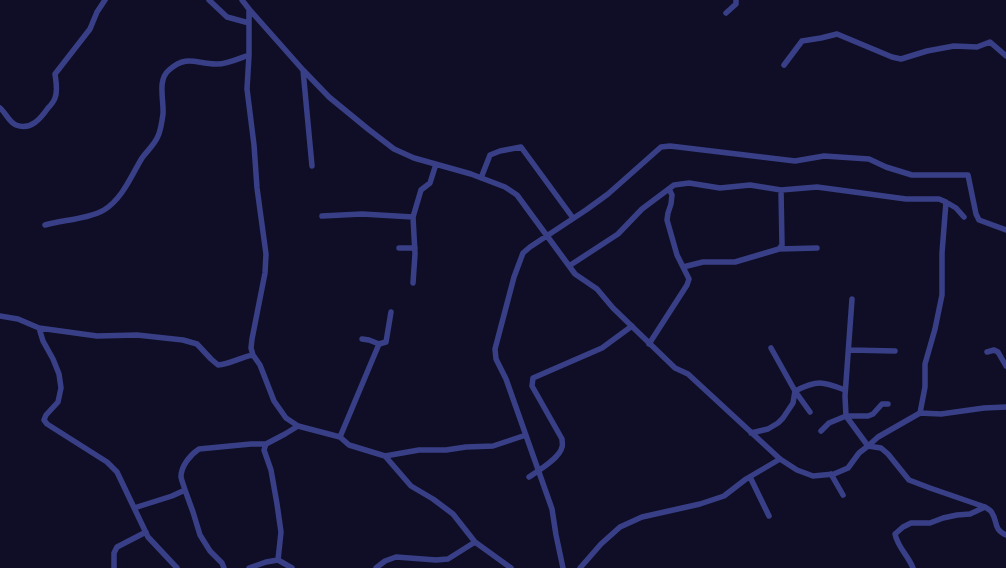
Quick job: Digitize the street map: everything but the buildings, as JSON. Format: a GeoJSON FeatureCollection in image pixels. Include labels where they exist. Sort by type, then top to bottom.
{"type":"FeatureCollection","features":[{"type":"Feature","properties":{"kind":"street"},"geometry":{"type":"LineString","coordinates":[[0,108],[17,125],[24,126],[35,123],[42,116],[55,98],[55,74],[90,29],[97,12],[105,0]]}},
{"type":"Feature","properties":{"kind":"street"},"geometry":{"type":"LineString","coordinates":[[209,0],[227,17],[249,23]]}},
{"type":"Feature","properties":{"kind":"street"},"geometry":{"type":"LineString","coordinates":[[242,0],[303,70],[329,96],[394,149],[414,158],[505,187],[516,195],[575,274],[597,289],[613,308],[675,368],[688,374],[780,459],[797,470],[813,476],[831,474],[848,468],[860,453],[878,437],[920,413],[941,414],[1006,407]]}},
{"type":"Feature","properties":{"kind":"street"},"geometry":{"type":"LineString","coordinates":[[726,13],[736,4],[736,0]]}},
{"type":"Feature","properties":{"kind":"street"},"geometry":{"type":"LineString","coordinates":[[249,9],[247,89],[266,254],[265,273],[251,348],[274,401],[286,418],[298,426],[340,437],[349,445],[385,456],[419,450],[493,446],[526,435]]}},
{"type":"Feature","properties":{"kind":"street"},"geometry":{"type":"LineString","coordinates":[[784,65],[802,41],[837,34],[901,59],[927,51],[954,46],[977,47],[990,42],[1006,56]]}},
{"type":"Feature","properties":{"kind":"street"},"geometry":{"type":"LineString","coordinates":[[45,225],[103,211],[123,191],[143,157],[158,137],[163,114],[162,82],[164,75],[168,71],[186,60],[217,65],[249,56]]}},
{"type":"Feature","properties":{"kind":"street"},"geometry":{"type":"LineString","coordinates":[[303,70],[312,166]]}},
{"type":"Feature","properties":{"kind":"street"},"geometry":{"type":"LineString","coordinates":[[563,568],[552,509],[506,379],[496,359],[495,349],[514,278],[523,253],[608,194],[661,147],[670,146],[795,161],[824,156],[869,159],[886,167],[912,175],[968,175],[979,220],[1006,230]]}},
{"type":"Feature","properties":{"kind":"street"},"geometry":{"type":"LineString","coordinates":[[480,178],[490,155],[521,147],[573,218]]}},
{"type":"Feature","properties":{"kind":"street"},"geometry":{"type":"LineString","coordinates":[[414,283],[415,248],[413,217],[421,190],[430,183],[436,164]]}},
{"type":"Feature","properties":{"kind":"street"},"geometry":{"type":"LineString","coordinates":[[569,266],[618,234],[642,209],[674,185],[689,183],[720,188],[750,185],[781,190],[817,187],[906,200],[939,199],[956,208],[964,217]]}},
{"type":"Feature","properties":{"kind":"street"},"geometry":{"type":"LineString","coordinates":[[649,344],[689,279],[677,255],[667,220],[672,195],[669,189]]}},
{"type":"Feature","properties":{"kind":"street"},"geometry":{"type":"LineString","coordinates":[[779,249],[782,245],[781,190]]}},
{"type":"Feature","properties":{"kind":"street"},"geometry":{"type":"LineString","coordinates":[[920,413],[925,387],[925,364],[936,329],[942,295],[942,253],[946,202]]}},
{"type":"Feature","properties":{"kind":"street"},"geometry":{"type":"LineString","coordinates":[[322,216],[362,214],[413,217]]}},
{"type":"Feature","properties":{"kind":"street"},"geometry":{"type":"LineString","coordinates":[[399,248],[415,248]]}},
{"type":"Feature","properties":{"kind":"street"},"geometry":{"type":"LineString","coordinates":[[683,268],[704,262],[734,262],[779,249],[817,248]]}},
{"type":"Feature","properties":{"kind":"street"},"geometry":{"type":"LineString","coordinates":[[852,299],[845,390],[846,416],[868,446],[881,448],[909,480],[985,507],[993,513],[996,526],[1006,535]]}},
{"type":"Feature","properties":{"kind":"street"},"geometry":{"type":"LineString","coordinates":[[362,339],[379,344],[386,342],[391,312]]}},
{"type":"Feature","properties":{"kind":"street"},"geometry":{"type":"LineString","coordinates":[[0,316],[18,318],[39,328],[97,336],[137,335],[183,340],[197,344],[218,365],[253,355]]}},
{"type":"Feature","properties":{"kind":"street"},"geometry":{"type":"LineString","coordinates":[[529,477],[559,454],[562,447],[562,439],[532,386],[533,378],[602,348],[632,326]]}},
{"type":"Feature","properties":{"kind":"street"},"geometry":{"type":"LineString","coordinates":[[39,328],[43,341],[59,374],[61,388],[58,402],[44,420],[47,424],[107,462],[117,472],[146,532],[153,543],[177,568]]}},
{"type":"Feature","properties":{"kind":"street"},"geometry":{"type":"LineString","coordinates":[[340,437],[379,344]]}},
{"type":"Feature","properties":{"kind":"street"},"geometry":{"type":"LineString","coordinates":[[771,348],[795,391],[810,412]]}},
{"type":"Feature","properties":{"kind":"street"},"geometry":{"type":"LineString","coordinates":[[849,350],[895,351]]}},
{"type":"Feature","properties":{"kind":"street"},"geometry":{"type":"LineString","coordinates":[[987,352],[994,350],[998,352],[1006,366]]}},
{"type":"Feature","properties":{"kind":"street"},"geometry":{"type":"LineString","coordinates":[[795,391],[812,383],[829,384],[845,390]]}},
{"type":"Feature","properties":{"kind":"street"},"geometry":{"type":"LineString","coordinates":[[751,433],[768,429],[778,423],[793,403],[795,391]]}},
{"type":"Feature","properties":{"kind":"street"},"geometry":{"type":"LineString","coordinates":[[821,431],[829,423],[846,416],[868,416],[873,414],[882,404],[888,404]]}},
{"type":"Feature","properties":{"kind":"street"},"geometry":{"type":"LineString","coordinates":[[224,568],[200,536],[181,477],[187,460],[199,449],[266,444],[298,426]]}},
{"type":"Feature","properties":{"kind":"street"},"geometry":{"type":"LineString","coordinates":[[266,444],[264,450],[271,470],[281,532],[278,560]]}},
{"type":"Feature","properties":{"kind":"street"},"geometry":{"type":"LineString","coordinates":[[385,456],[411,486],[453,514],[475,542],[511,568]]}},
{"type":"Feature","properties":{"kind":"street"},"geometry":{"type":"LineString","coordinates":[[580,568],[620,527],[642,517],[700,504],[724,496],[750,477],[780,459]]}},
{"type":"Feature","properties":{"kind":"street"},"geometry":{"type":"LineString","coordinates":[[831,474],[843,495]]}},
{"type":"Feature","properties":{"kind":"street"},"geometry":{"type":"LineString","coordinates":[[750,477],[769,516]]}},
{"type":"Feature","properties":{"kind":"street"},"geometry":{"type":"LineString","coordinates":[[134,508],[185,490]]}},
{"type":"Feature","properties":{"kind":"street"},"geometry":{"type":"LineString","coordinates":[[913,568],[910,560],[897,542],[895,534],[903,527],[911,523],[930,523],[943,518],[970,514],[985,507]]}},
{"type":"Feature","properties":{"kind":"street"},"geometry":{"type":"LineString","coordinates":[[114,568],[116,547],[146,532]]}},
{"type":"Feature","properties":{"kind":"street"},"geometry":{"type":"LineString","coordinates":[[376,568],[396,557],[448,559],[475,542]]}},
{"type":"Feature","properties":{"kind":"street"},"geometry":{"type":"LineString","coordinates":[[249,568],[278,560],[292,568]]}}]}
